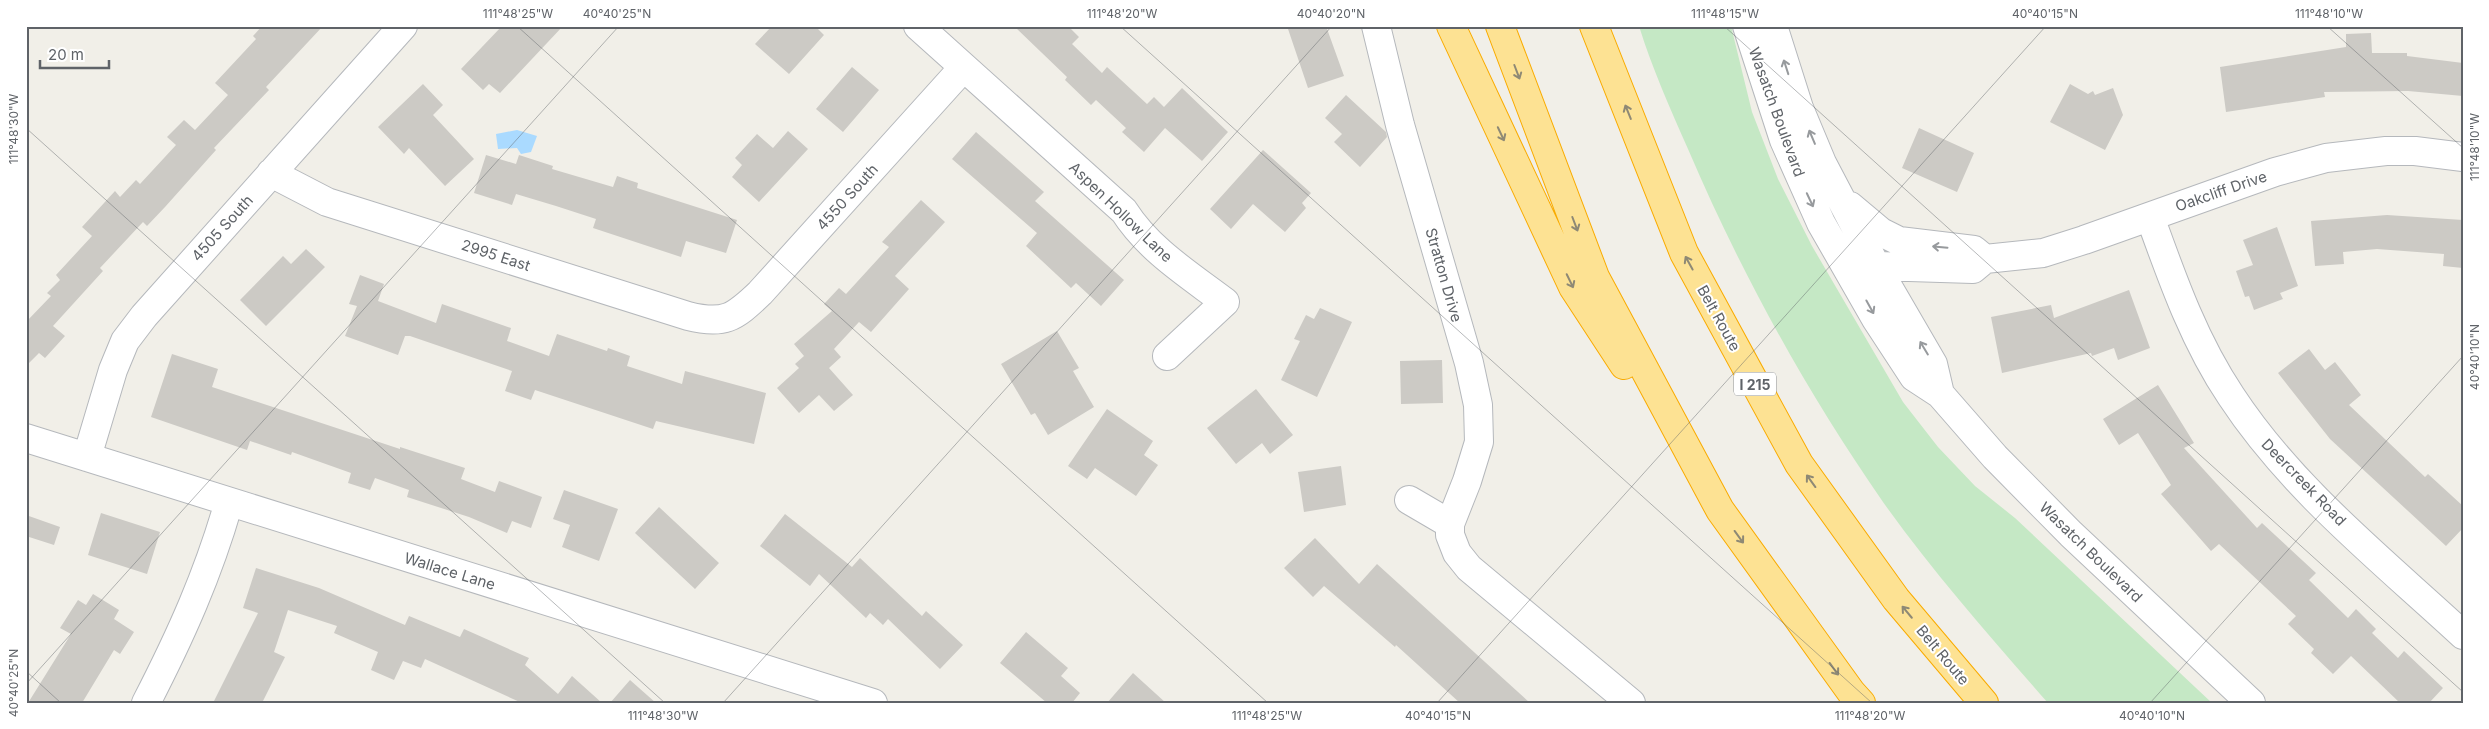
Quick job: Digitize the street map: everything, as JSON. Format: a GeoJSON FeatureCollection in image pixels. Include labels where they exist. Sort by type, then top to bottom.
{"type":"FeatureCollection","features":[{"type":"Feature","properties":{"kind":"highway"},"geometry":{"type":"LineString","coordinates":[[1451,26],[1573,287],[1720,510],[1851,692],[1861,703]]}},
{"type":"Feature","properties":{"kind":"highway"},"geometry":{"type":"LineString","coordinates":[[1500,26],[1595,277],[1720,510]]}},
{"type":"Feature","properties":{"kind":"highway","name":"Belt Route"},"geometry":{"type":"LineString","coordinates":[[1594,26],[1684,253],[1799,464],[1896,599],[1984,703]]}},
{"type":"Feature","properties":{"kind":"street","name":"4505 South"},"geometry":{"type":"LineString","coordinates":[[87,457],[113,370],[125,341],[144,316],[403,26]]}},
{"type":"Feature","properties":{"kind":"street","name":"Aspen Hollow Lane"},"geometry":{"type":"LineString","coordinates":[[918,26],[1124,211],[1132,224],[1162,255],[1225,302],[1167,356]]}},
{"type":"Feature","properties":{"kind":"street","name":"Stratton Drive"},"geometry":{"type":"LineString","coordinates":[[1376,26],[1400,125],[1469,363],[1478,405],[1479,442],[1467,482],[1450,524]]}},
{"type":"Feature","properties":{"kind":"street","name":"Wasatch Boulevard"},"geometry":{"type":"LineString","coordinates":[[1747,26],[1784,140],[1821,223],[1876,319],[1914,377],[1940,394],[1995,456],[2070,534],[2250,703]]}},
{"type":"Feature","properties":{"kind":"street","name":"Wasatch Boulevard"},"geometry":{"type":"LineString","coordinates":[[1773,26],[1799,108],[1840,198],[1876,266],[1933,364],[1940,394]]}},
{"type":"Feature","properties":{"kind":"street","name":"4550 South"},"geometry":{"type":"LineString","coordinates":[[726,320],[741,312],[760,293],[964,68]]}},
{"type":"Feature","properties":{"kind":"street","name":"Oakcliff Drive"},"geometry":{"type":"LineString","coordinates":[[1845,264],[1973,269],[1985,259],[2043,252],[2275,172],[2326,158],[2386,151],[2415,151],[2463,157]]}},
{"type":"Feature","properties":{"kind":"street","name":"2995 East"},"geometry":{"type":"LineString","coordinates":[[271,173],[327,202],[688,316],[708,321],[726,320]]}},
{"type":"Feature","properties":{"kind":"street"},"geometry":{"type":"LineString","coordinates":[[1840,198],[1881,232],[1899,241],[1974,250],[1985,259]]}},
{"type":"Feature","properties":{"kind":"street","name":"Deercreek Road"},"geometry":{"type":"LineString","coordinates":[[2150,216],[2172,278],[2201,343],[2230,395],[2249,422],[2269,448],[2308,490],[2463,635]]}},
{"type":"Feature","properties":{"kind":"street","name":"Wallace Lane"},"geometry":{"type":"LineString","coordinates":[[26,438],[874,703]]}},
{"type":"Feature","properties":{"kind":"street"},"geometry":{"type":"LineString","coordinates":[[1409,500],[1450,524],[1452,545],[1469,568],[1631,703]]}},
{"type":"Feature","properties":{"kind":"street"},"geometry":{"type":"LineString","coordinates":[[146,703],[180,639],[202,586],[229,502]]}},
{"type":"Feature","properties":{"kind":"green space"},"geometry":{"type":"Polygon","coordinates":[[[1639,26],[1731,26],[1752,112],[1778,179],[1812,246],[1903,402],[1938,447],[1975,486],[2015,518],[2212,703],[2048,703],[1984,629],[1922,554],[1883,502],[1801,374],[1753,286],[1708,195],[1662,88],[1639,26]]]}},
{"type":"Feature","properties":{"kind":"water"},"geometry":{"type":"Polygon","coordinates":[[[517,130],[537,136],[531,152],[521,154],[517,148],[498,149],[496,134],[517,130]]]}},
{"type":"Feature","properties":{"kind":"building"},"geometry":{"type":"Polygon","coordinates":[[[262,26],[323,26],[266,87],[269,90],[214,148],[216,150],[165,207],[147,226],[143,222],[100,268],[103,271],[53,326],[65,336],[45,358],[39,353],[26,366],[26,322],[51,296],[47,293],[60,280],[56,275],[92,236],[82,227],[115,191],[120,197],[136,180],[140,184],[176,145],[167,137],[184,120],[195,130],[228,95],[215,83],[256,39],[253,36],[262,26]]]}},
{"type":"Feature","properties":{"kind":"building"},"geometry":{"type":"Polygon","coordinates":[[[502,26],[563,26],[500,93],[489,84],[483,90],[461,69],[502,26]]]}},
{"type":"Feature","properties":{"kind":"building"},"geometry":{"type":"Polygon","coordinates":[[[772,26],[815,26],[824,35],[789,74],[755,44],[772,26]]]}},
{"type":"Feature","properties":{"kind":"building"},"geometry":{"type":"Polygon","coordinates":[[[1014,26],[1068,26],[1079,37],[1072,44],[1102,73],[1107,67],[1147,104],[1154,97],[1164,107],[1182,88],[1228,132],[1202,161],[1165,128],[1144,152],[1122,132],[1126,128],[1096,100],[1091,105],[1065,80],[1067,77],[1014,26]]]}},
{"type":"Feature","properties":{"kind":"building"},"geometry":{"type":"Polygon","coordinates":[[[1287,26],[1326,26],[1344,76],[1308,88],[1287,26]]]}},
{"type":"Feature","properties":{"kind":"building"},"geometry":{"type":"Polygon","coordinates":[[[2371,33],[2372,53],[2407,53],[2407,56],[2463,63],[2463,96],[2408,91],[2324,92],[2325,97],[2226,112],[2220,67],[2346,47],[2346,34],[2371,33]]]}},
{"type":"Feature","properties":{"kind":"building"},"geometry":{"type":"Polygon","coordinates":[[[852,67],[879,90],[843,132],[816,109],[852,67]]]}},
{"type":"Feature","properties":{"kind":"building"},"geometry":{"type":"Polygon","coordinates":[[[423,84],[443,105],[433,115],[474,159],[445,186],[409,148],[404,154],[378,127],[423,84]]]}},
{"type":"Feature","properties":{"kind":"building"},"geometry":{"type":"Polygon","coordinates":[[[2070,84],[2088,94],[2093,91],[2095,95],[2113,88],[2123,115],[2105,150],[2050,122],[2070,84]]]}},
{"type":"Feature","properties":{"kind":"building"},"geometry":{"type":"Polygon","coordinates":[[[1346,95],[1386,132],[1387,137],[1360,167],[1334,142],[1342,134],[1325,118],[1346,95]]]}},
{"type":"Feature","properties":{"kind":"building"},"geometry":{"type":"Polygon","coordinates":[[[1919,128],[1974,153],[1957,192],[1902,168],[1919,128]]]}},
{"type":"Feature","properties":{"kind":"building"},"geometry":{"type":"Polygon","coordinates":[[[788,131],[808,149],[759,202],[732,177],[742,165],[735,158],[757,134],[773,148],[788,131]]]}},
{"type":"Feature","properties":{"kind":"building"},"geometry":{"type":"Polygon","coordinates":[[[976,132],[1044,192],[1035,201],[1124,280],[1101,306],[1076,283],[1071,288],[1026,246],[1037,233],[952,159],[976,132]]]}},
{"type":"Feature","properties":{"kind":"building"},"geometry":{"type":"Polygon","coordinates":[[[1263,150],[1311,193],[1302,203],[1306,208],[1285,232],[1253,204],[1231,229],[1210,209],[1263,150]]]}},
{"type":"Feature","properties":{"kind":"building"},"geometry":{"type":"Polygon","coordinates":[[[486,155],[516,164],[519,155],[553,166],[552,169],[613,187],[617,176],[638,183],[637,188],[737,220],[726,253],[686,241],[681,257],[593,228],[596,219],[556,206],[516,194],[512,205],[474,193],[486,155]]]}},
{"type":"Feature","properties":{"kind":"building"},"geometry":{"type":"Polygon","coordinates":[[[921,200],[945,222],[895,276],[909,289],[871,332],[859,322],[834,349],[841,357],[829,368],[853,395],[834,411],[819,395],[799,413],[777,388],[799,368],[795,364],[804,356],[794,344],[832,311],[824,304],[839,288],[846,294],[889,247],[882,242],[921,200]]]}},
{"type":"Feature","properties":{"kind":"building"},"geometry":{"type":"Polygon","coordinates":[[[2387,215],[2463,220],[2463,268],[2443,266],[2444,254],[2377,249],[2343,252],[2344,264],[2315,266],[2311,221],[2387,215]]]}},
{"type":"Feature","properties":{"kind":"building"},"geometry":{"type":"Polygon","coordinates":[[[2277,227],[2298,286],[2280,293],[2283,299],[2254,310],[2249,296],[2245,297],[2236,271],[2253,265],[2243,240],[2277,227]]]}},
{"type":"Feature","properties":{"kind":"building"},"geometry":{"type":"Polygon","coordinates":[[[306,249],[325,267],[266,326],[240,300],[283,256],[291,264],[306,249]]]}},
{"type":"Feature","properties":{"kind":"building"},"geometry":{"type":"Polygon","coordinates":[[[360,275],[384,284],[378,301],[436,323],[442,304],[511,328],[507,341],[549,356],[557,334],[607,351],[608,348],[630,356],[627,366],[682,384],[685,371],[766,393],[754,444],[656,421],[653,429],[535,390],[531,400],[505,391],[512,371],[410,336],[405,336],[398,355],[345,336],[357,306],[349,304],[360,275]]]}},
{"type":"Feature","properties":{"kind":"building"},"geometry":{"type":"Polygon","coordinates":[[[2129,290],[2150,348],[2118,360],[2114,348],[2092,356],[2091,353],[2002,373],[1991,317],[2051,305],[2054,318],[2129,290]]]}},
{"type":"Feature","properties":{"kind":"building"},"geometry":{"type":"Polygon","coordinates":[[[1320,308],[1352,322],[1317,397],[1281,380],[1300,341],[1294,339],[1306,315],[1314,319],[1320,308]]]}},
{"type":"Feature","properties":{"kind":"building"},"geometry":{"type":"Polygon","coordinates":[[[1057,331],[1079,368],[1073,371],[1094,407],[1048,435],[1035,413],[1031,415],[1001,364],[1057,331]]]}},
{"type":"Feature","properties":{"kind":"building"},"geometry":{"type":"Polygon","coordinates":[[[2309,349],[2325,370],[2335,362],[2361,395],[2349,405],[2425,477],[2428,474],[2463,506],[2463,528],[2446,546],[2330,439],[2278,373],[2309,349]]]}},
{"type":"Feature","properties":{"kind":"building"},"geometry":{"type":"Polygon","coordinates":[[[172,354],[218,369],[212,387],[400,449],[400,447],[465,468],[461,479],[495,492],[499,481],[542,497],[531,528],[512,521],[507,533],[469,517],[407,497],[409,490],[375,478],[370,490],[348,483],[351,473],[292,452],[291,455],[250,441],[247,450],[151,417],[172,354]]]}},
{"type":"Feature","properties":{"kind":"building"},"geometry":{"type":"Polygon","coordinates":[[[1442,360],[1443,403],[1401,404],[1400,361],[1442,360]]]}},
{"type":"Feature","properties":{"kind":"building"},"geometry":{"type":"Polygon","coordinates":[[[2158,385],[2194,443],[2184,448],[2257,528],[2262,523],[2316,573],[2309,580],[2348,618],[2356,609],[2376,629],[2372,633],[2398,658],[2404,651],[2443,688],[2429,703],[2400,703],[2351,656],[2333,674],[2311,653],[2314,649],[2288,624],[2296,616],[2219,544],[2211,551],[2161,494],[2171,485],[2138,433],[2119,445],[2103,419],[2158,385]]]}},
{"type":"Feature","properties":{"kind":"building"},"geometry":{"type":"Polygon","coordinates":[[[1256,389],[1293,435],[1270,454],[1262,443],[1236,464],[1207,428],[1256,389]]]}},
{"type":"Feature","properties":{"kind":"building"},"geometry":{"type":"Polygon","coordinates":[[[1107,409],[1153,441],[1144,455],[1158,465],[1136,496],[1095,468],[1087,479],[1068,466],[1107,409]]]}},
{"type":"Feature","properties":{"kind":"building"},"geometry":{"type":"Polygon","coordinates":[[[1341,466],[1346,505],[1304,512],[1298,472],[1341,466]]]}},
{"type":"Feature","properties":{"kind":"building"},"geometry":{"type":"Polygon","coordinates":[[[564,490],[618,509],[599,561],[562,547],[570,525],[553,519],[564,490]]]}},
{"type":"Feature","properties":{"kind":"building"},"geometry":{"type":"Polygon","coordinates":[[[659,507],[719,563],[695,589],[635,533],[659,507]]]}},
{"type":"Feature","properties":{"kind":"building"},"geometry":{"type":"Polygon","coordinates":[[[101,513],[160,532],[147,574],[88,555],[101,513]]]}},
{"type":"Feature","properties":{"kind":"building"},"geometry":{"type":"Polygon","coordinates":[[[785,514],[852,567],[860,558],[922,616],[926,611],[963,645],[940,669],[888,619],[883,625],[870,613],[866,618],[819,574],[810,586],[760,546],[785,514]]]}},
{"type":"Feature","properties":{"kind":"building"},"geometry":{"type":"Polygon","coordinates":[[[26,515],[60,527],[54,545],[26,536],[26,515]]]}},
{"type":"Feature","properties":{"kind":"building"},"geometry":{"type":"Polygon","coordinates":[[[1315,538],[1359,584],[1377,564],[1530,703],[1460,703],[1396,645],[1395,647],[1324,586],[1313,597],[1284,568],[1315,538]]]}},
{"type":"Feature","properties":{"kind":"building"},"geometry":{"type":"Polygon","coordinates":[[[256,568],[319,588],[405,625],[409,616],[460,637],[464,629],[529,658],[525,665],[558,694],[572,676],[602,703],[522,703],[425,659],[421,668],[403,661],[394,680],[371,670],[378,652],[334,633],[337,626],[288,610],[274,652],[285,657],[262,703],[213,703],[258,613],[243,608],[256,568]]]}},
{"type":"Feature","properties":{"kind":"building"},"geometry":{"type":"Polygon","coordinates":[[[93,594],[119,610],[114,619],[134,632],[120,654],[114,650],[82,703],[28,703],[71,634],[60,628],[78,600],[86,605],[93,594]]]}},
{"type":"Feature","properties":{"kind":"building"},"geometry":{"type":"Polygon","coordinates":[[[1026,632],[1068,668],[1061,676],[1080,693],[1072,703],[1047,703],[1000,663],[1026,632]]]}},
{"type":"Feature","properties":{"kind":"building"},"geometry":{"type":"Polygon","coordinates":[[[1133,673],[1166,703],[1107,703],[1133,673]]]}},
{"type":"Feature","properties":{"kind":"building"},"geometry":{"type":"Polygon","coordinates":[[[630,680],[656,703],[610,703],[630,680]]]}}]}
